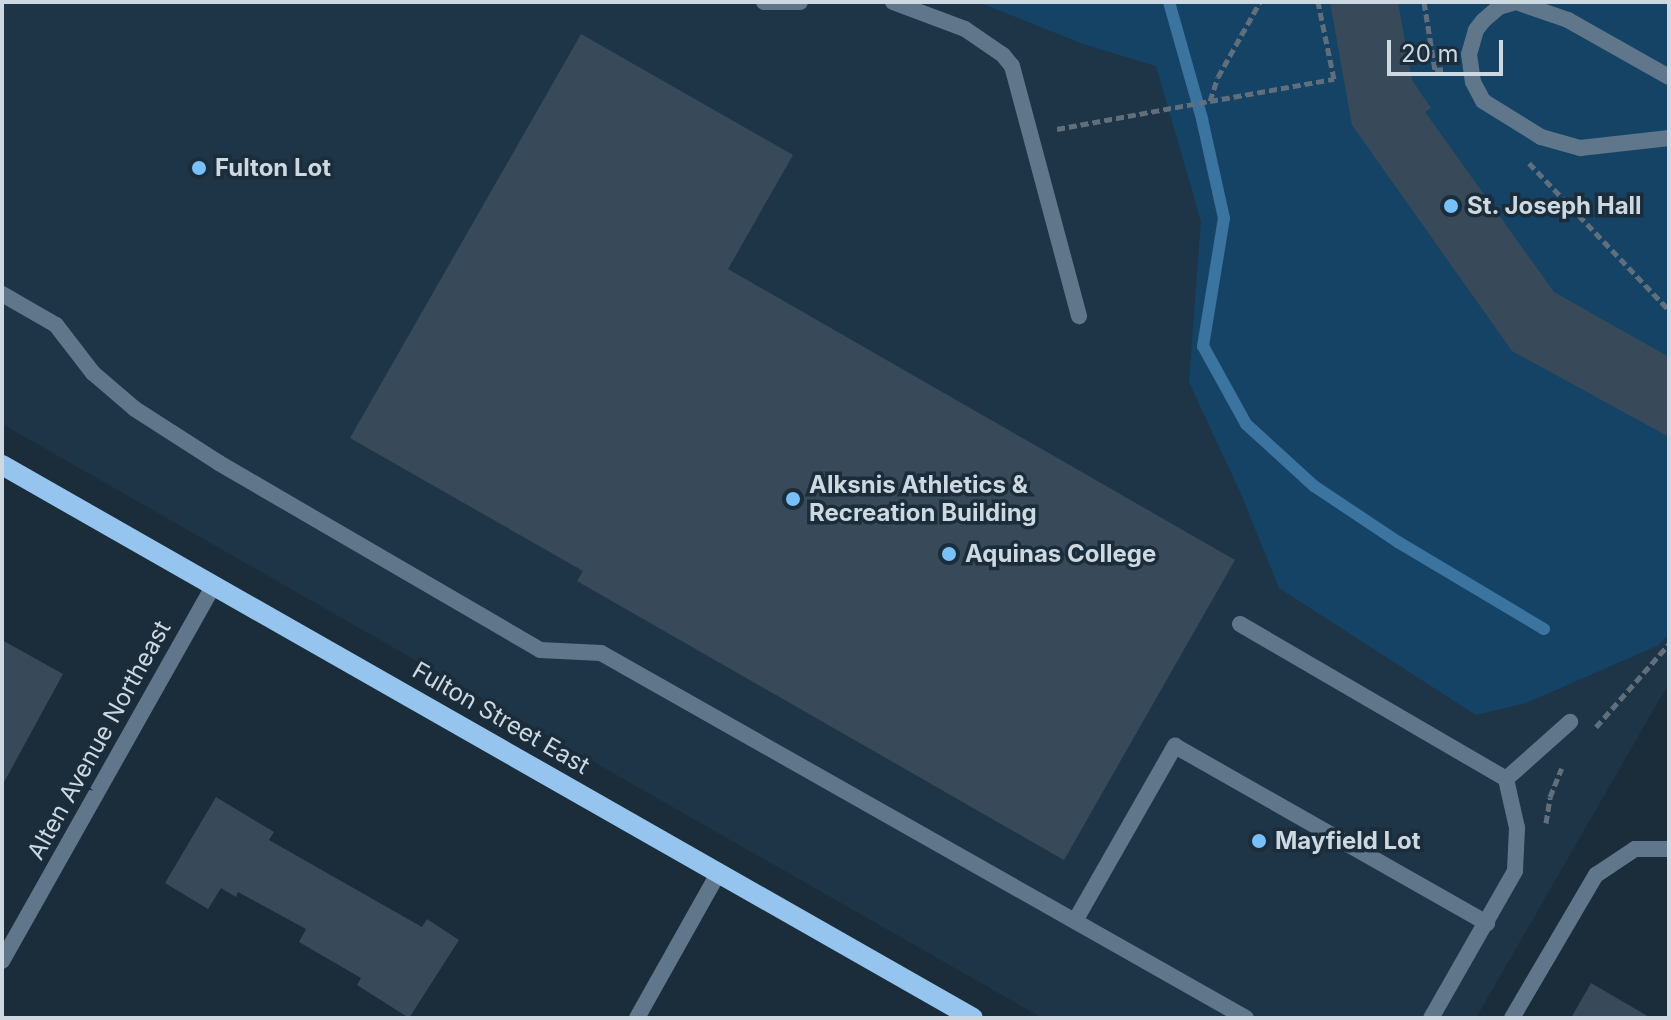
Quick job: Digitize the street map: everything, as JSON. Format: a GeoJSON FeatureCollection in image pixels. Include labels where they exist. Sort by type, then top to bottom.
{"type":"FeatureCollection","features":[{"type":"Feature","properties":{"kind":"main road","name":"Fulton Street East"},"geometry":{"type":"LineString","coordinates":[[2,465],[973,1018]]}},
{"type":"Feature","properties":{"kind":"street"},"geometry":{"type":"LineString","coordinates":[[764,2],[800,2]]}},
{"type":"Feature","properties":{"kind":"street"},"geometry":{"type":"LineString","coordinates":[[893,2],[965,29],[1003,55],[1017,79],[1079,316]]}},
{"type":"Feature","properties":{"kind":"street"},"geometry":{"type":"LineString","coordinates":[[1669,77],[1568,20],[1516,2],[1492,12],[1476,30],[1469,68],[1483,101],[1492,109],[1556,143],[1599,148],[1669,138]]}},
{"type":"Feature","properties":{"kind":"street"},"geometry":{"type":"LineString","coordinates":[[2,294],[56,325],[93,373],[125,402],[219,463],[540,650],[601,653],[1246,1018]]}},
{"type":"Feature","properties":{"kind":"street","name":"Alten Avenue Northeast"},"geometry":{"type":"LineString","coordinates":[[2,961],[214,585]]}},
{"type":"Feature","properties":{"kind":"street"},"geometry":{"type":"LineString","coordinates":[[1240,624],[1506,779],[1517,828],[1517,862],[1487,923],[1431,1018]]}},
{"type":"Feature","properties":{"kind":"street"},"geometry":{"type":"LineString","coordinates":[[1506,779],[1570,722]]}},
{"type":"Feature","properties":{"kind":"street"},"geometry":{"type":"LineString","coordinates":[[1075,921],[1175,746],[1487,923]]}},
{"type":"Feature","properties":{"kind":"street"},"geometry":{"type":"LineString","coordinates":[[1512,1018],[1596,875],[1635,849],[1669,849]]}},
{"type":"Feature","properties":{"kind":"street"},"geometry":{"type":"LineString","coordinates":[[637,1018],[719,872]]}},
{"type":"Feature","properties":{"kind":"path"},"geometry":{"type":"LineString","coordinates":[[1210,101],[1218,77],[1260,2]]}},
{"type":"Feature","properties":{"kind":"path"},"geometry":{"type":"LineString","coordinates":[[1032,134],[1141,111],[1334,79],[1318,2]]}},
{"type":"Feature","properties":{"kind":"path"},"geometry":{"type":"LineString","coordinates":[[1424,2],[1435,70],[1469,68]]}},
{"type":"Feature","properties":{"kind":"path"},"geometry":{"type":"LineString","coordinates":[[1528,162],[1669,310]]}},
{"type":"Feature","properties":{"kind":"path"},"geometry":{"type":"LineString","coordinates":[[1586,738],[1669,644]]}},
{"type":"Feature","properties":{"kind":"path"},"geometry":{"type":"LineString","coordinates":[[1546,835],[1550,797],[1564,764]]}},
{"type":"Feature","properties":{"kind":"shaded area","name":"Aquinas College"},"geometry":{"type":"Polygon","coordinates":[[[2,2],[1596,2],[1669,44],[1669,683],[1476,1018],[1042,1018],[2,424],[2,2]]]}},
{"type":"Feature","properties":{"kind":"shaded area"},"geometry":{"type":"Polygon","coordinates":[[[978,2],[1669,2],[1669,633],[1659,645],[1526,703],[1476,715],[1279,588],[1241,494],[1189,382],[1201,221],[1156,66],[1083,44],[978,2]]]}},
{"type":"Feature","properties":{"kind":"building","name":"St. Joseph Hall"},"geometry":{"type":"Polygon","coordinates":[[[1330,2],[1398,2],[1412,80],[1431,108],[1425,112],[1554,292],[1669,357],[1669,437],[1512,351],[1352,125],[1330,2]]]}},
{"type":"Feature","properties":{"kind":"building","name":"Alksnis Athletics & Recreation Building"},"geometry":{"type":"Polygon","coordinates":[[[581,34],[793,155],[728,269],[1235,560],[1064,860],[577,581],[583,571],[350,438],[581,34]]]}},
{"type":"Feature","properties":{"kind":"building"},"geometry":{"type":"Polygon","coordinates":[[[2,640],[63,674],[2,786],[2,640]]]}},
{"type":"Feature","properties":{"kind":"building"},"geometry":{"type":"Polygon","coordinates":[[[216,797],[274,832],[269,840],[422,927],[427,919],[459,940],[409,1018],[357,985],[361,978],[299,942],[306,929],[238,892],[236,897],[221,888],[208,909],[165,883],[216,797]]]}},
{"type":"Feature","properties":{"kind":"building"},"geometry":{"type":"Polygon","coordinates":[[[1591,983],[1651,1018],[1571,1018],[1591,983]]]}},
{"type":"Feature","properties":{"kind":"waterway"},"geometry":{"type":"LineString","coordinates":[[1169,2],[1202,119],[1224,218],[1203,346],[1246,424],[1314,486],[1398,542],[1544,629]]}},
{"type":"Feature","properties":{"kind":"place","name":"Fulton Lot"},"geometry":{"type":"Point","coordinates":[199,168]}},
{"type":"Feature","properties":{"kind":"place","name":"St. Joseph Hall"},"geometry":{"type":"Point","coordinates":[1451,206]}},
{"type":"Feature","properties":{"kind":"place","name":"Alksnis Athletics & Recreation Building"},"geometry":{"type":"Point","coordinates":[793,499]}},
{"type":"Feature","properties":{"kind":"place","name":"Aquinas College"},"geometry":{"type":"Point","coordinates":[949,554]}},
{"type":"Feature","properties":{"kind":"place","name":"Mayfield Lot"},"geometry":{"type":"Point","coordinates":[1259,841]}}]}
